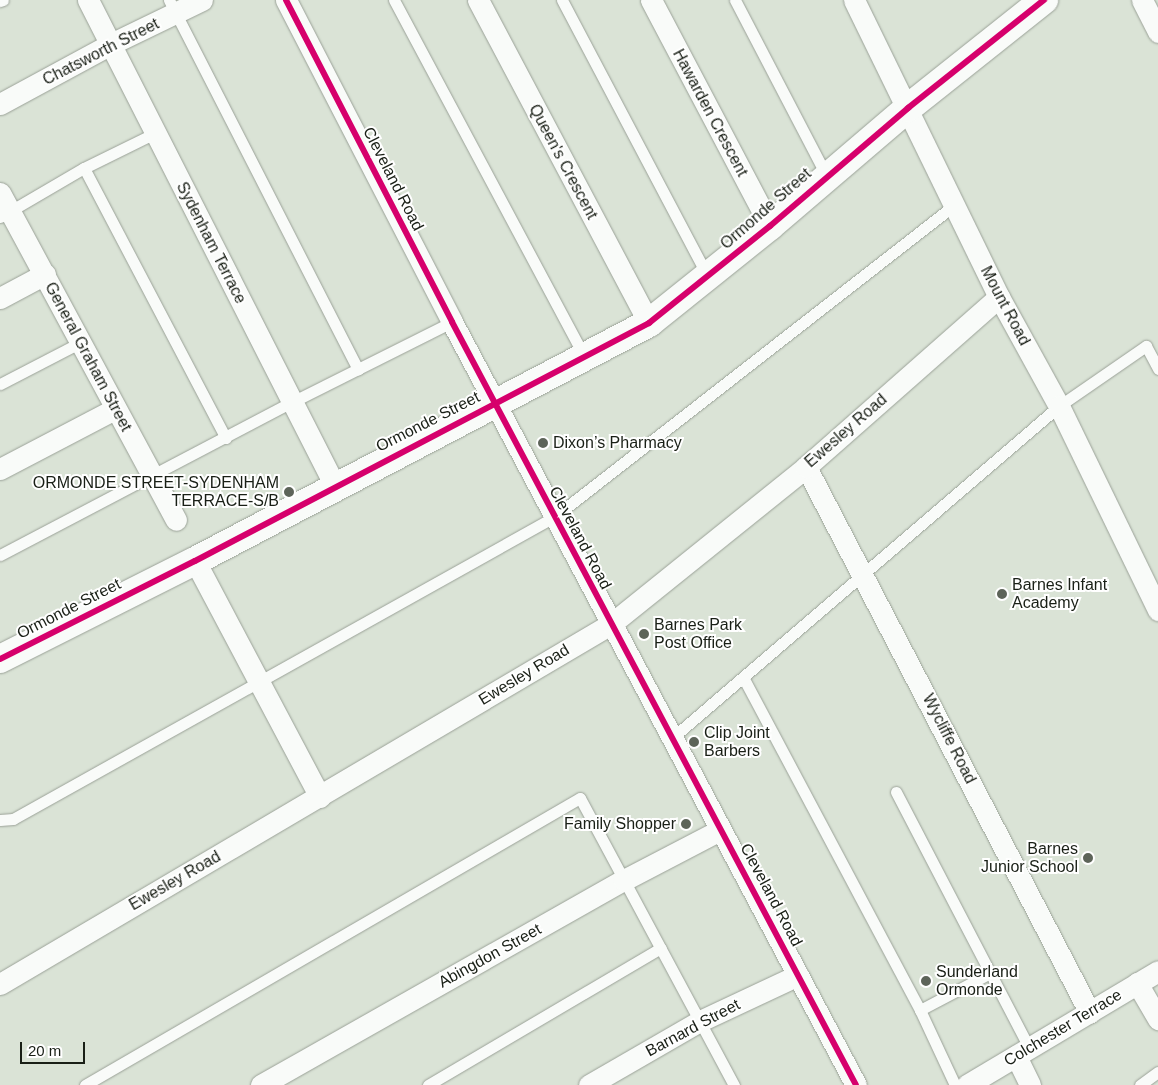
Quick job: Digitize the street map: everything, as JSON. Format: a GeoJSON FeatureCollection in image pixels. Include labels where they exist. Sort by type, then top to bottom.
{"type":"FeatureCollection","features":[{"type":"Feature","properties":{"kind":"street","name":"Sydenham Terrace"},"geometry":{"type":"LineString","coordinates":[[88,0],[335,486]]}},
{"type":"Feature","properties":{"kind":"street","name":"Chatsworth Street"},"geometry":{"type":"LineString","coordinates":[[0,104],[111,44],[172,7],[202,0]]}},
{"type":"Feature","properties":{"kind":"street","name":"Cleveland Road"},"geometry":{"type":"LineString","coordinates":[[286,0],[610,624],[856,1085]]}},
{"type":"Feature","properties":{"kind":"street","name":"Queen's Crescent"},"geometry":{"type":"LineString","coordinates":[[478,0],[649,323]]}},
{"type":"Feature","properties":{"kind":"street","name":"Hawarden Crescent"},"geometry":{"type":"LineString","coordinates":[[651,0],[770,226]]}},
{"type":"Feature","properties":{"kind":"street","name":"Mount Road"},"geometry":{"type":"LineString","coordinates":[[854,0],[999,297],[1060,406],[1158,610]]}},
{"type":"Feature","properties":{"kind":"street","name":"Ormonde Street"},"geometry":{"type":"LineString","coordinates":[[0,659],[195,561],[649,323],[770,226],[826,175],[1044,0]]}},
{"type":"Feature","properties":{"kind":"street"},"geometry":{"type":"LineString","coordinates":[[1142,0],[1158,32]]}},
{"type":"Feature","properties":{"kind":"street","name":"General Graham Street"},"geometry":{"type":"LineString","coordinates":[[3,207],[45,274],[79,343],[176,520]]}},
{"type":"Feature","properties":{"kind":"street"},"geometry":{"type":"LineString","coordinates":[[0,298],[45,274]]}},
{"type":"Feature","properties":{"kind":"street","name":"Ewesley Road"},"geometry":{"type":"LineString","coordinates":[[0,984],[320,797],[610,624],[806,466],[999,297]]}},
{"type":"Feature","properties":{"kind":"street"},"geometry":{"type":"LineString","coordinates":[[0,469],[115,409]]}},
{"type":"Feature","properties":{"kind":"street","name":"Wycliffe Road"},"geometry":{"type":"LineString","coordinates":[[806,466],[1090,1013]]}},
{"type":"Feature","properties":{"kind":"street"},"geometry":{"type":"LineString","coordinates":[[195,561],[320,797]]}},
{"type":"Feature","properties":{"kind":"street","name":"Abingdon Street"},"geometry":{"type":"LineString","coordinates":[[261,1085],[624,880],[720,830]]}},
{"type":"Feature","properties":{"kind":"street","name":"Colchester Terrace"},"geometry":{"type":"LineString","coordinates":[[967,1085],[1158,971]]}},
{"type":"Feature","properties":{"kind":"street","name":"Barnard Street"},"geometry":{"type":"LineString","coordinates":[[590,1085],[700,1021],[798,975]]}},
{"type":"Feature","properties":{"kind":"street"},"geometry":{"type":"LineString","coordinates":[[1137,983],[1158,1019]]}},
{"type":"Feature","properties":{"kind":"street"},"geometry":{"type":"LineString","coordinates":[[1023,1052],[1030,1085]]}},
{"type":"Feature","properties":{"kind":"lane"},"geometry":{"type":"LineString","coordinates":[[394,0],[584,356]]}},
{"type":"Feature","properties":{"kind":"lane"},"geometry":{"type":"LineString","coordinates":[[562,0],[708,277]]}},
{"type":"Feature","properties":{"kind":"lane"},"geometry":{"type":"LineString","coordinates":[[735,0],[826,175]]}},
{"type":"Feature","properties":{"kind":"lane"},"geometry":{"type":"LineString","coordinates":[[172,7],[358,369]]}},
{"type":"Feature","properties":{"kind":"lane"},"geometry":{"type":"LineString","coordinates":[[3,207],[155,133]]}},
{"type":"Feature","properties":{"kind":"lane"},"geometry":{"type":"LineString","coordinates":[[84,168],[226,438]]}},
{"type":"Feature","properties":{"kind":"lane"},"geometry":{"type":"LineString","coordinates":[[0,820],[13,819],[258,680],[554,517],[953,206]]}},
{"type":"Feature","properties":{"kind":"lane"},"geometry":{"type":"LineString","coordinates":[[0,555],[292,402],[452,322]]}},
{"type":"Feature","properties":{"kind":"lane"},"geometry":{"type":"LineString","coordinates":[[0,384],[79,343]]}},
{"type":"Feature","properties":{"kind":"lane"},"geometry":{"type":"LineString","coordinates":[[672,738],[744,679],[863,574],[1060,406],[1146,346],[1158,369]]}},
{"type":"Feature","properties":{"kind":"lane"},"geometry":{"type":"LineString","coordinates":[[744,679],[920,1010],[954,1085]]}},
{"type":"Feature","properties":{"kind":"lane"},"geometry":{"type":"LineString","coordinates":[[896,792],[990,973],[1023,1052]]}},
{"type":"Feature","properties":{"kind":"lane"},"geometry":{"type":"LineString","coordinates":[[85,1085],[580,798],[734,1085]]}},
{"type":"Feature","properties":{"kind":"lane"},"geometry":{"type":"LineString","coordinates":[[428,1085],[661,948]]}},
{"type":"Feature","properties":{"kind":"lane"},"geometry":{"type":"LineString","coordinates":[[920,1010],[990,973]]}},
{"type":"Feature","properties":{"kind":"lane"},"geometry":{"type":"LineString","coordinates":[[1140,1085],[1158,1072]]}},
{"type":"Feature","properties":{"kind":"cycle path"},"geometry":{"type":"LineString","coordinates":[[286,0],[452,322],[856,1085]]}},
{"type":"Feature","properties":{"kind":"cycle path"},"geometry":{"type":"LineString","coordinates":[[0,659],[195,561],[649,323],[770,226],[908,108],[1044,0]]}},
{"type":"Feature","properties":{"kind":"place","name":"Dixon’s Pharmacy"},"geometry":{"type":"Point","coordinates":[543,443]}},
{"type":"Feature","properties":{"kind":"place","name":"ORMONDE STREET-SYDENHAM TERRACE-S/B"},"geometry":{"type":"Point","coordinates":[289,492]}},
{"type":"Feature","properties":{"kind":"place","name":"Barnes Infant Academy"},"geometry":{"type":"Point","coordinates":[1002,594]}},
{"type":"Feature","properties":{"kind":"place","name":"Barnes Park Post Office"},"geometry":{"type":"Point","coordinates":[644,634]}},
{"type":"Feature","properties":{"kind":"place","name":"Clip Joint Barbers"},"geometry":{"type":"Point","coordinates":[694,742]}},
{"type":"Feature","properties":{"kind":"place","name":"Family Shopper"},"geometry":{"type":"Point","coordinates":[686,824]}},
{"type":"Feature","properties":{"kind":"place","name":"Barnes Junior School"},"geometry":{"type":"Point","coordinates":[1088,858]}},
{"type":"Feature","properties":{"kind":"place","name":"Sunderland Ormonde"},"geometry":{"type":"Point","coordinates":[926,981]}}]}
